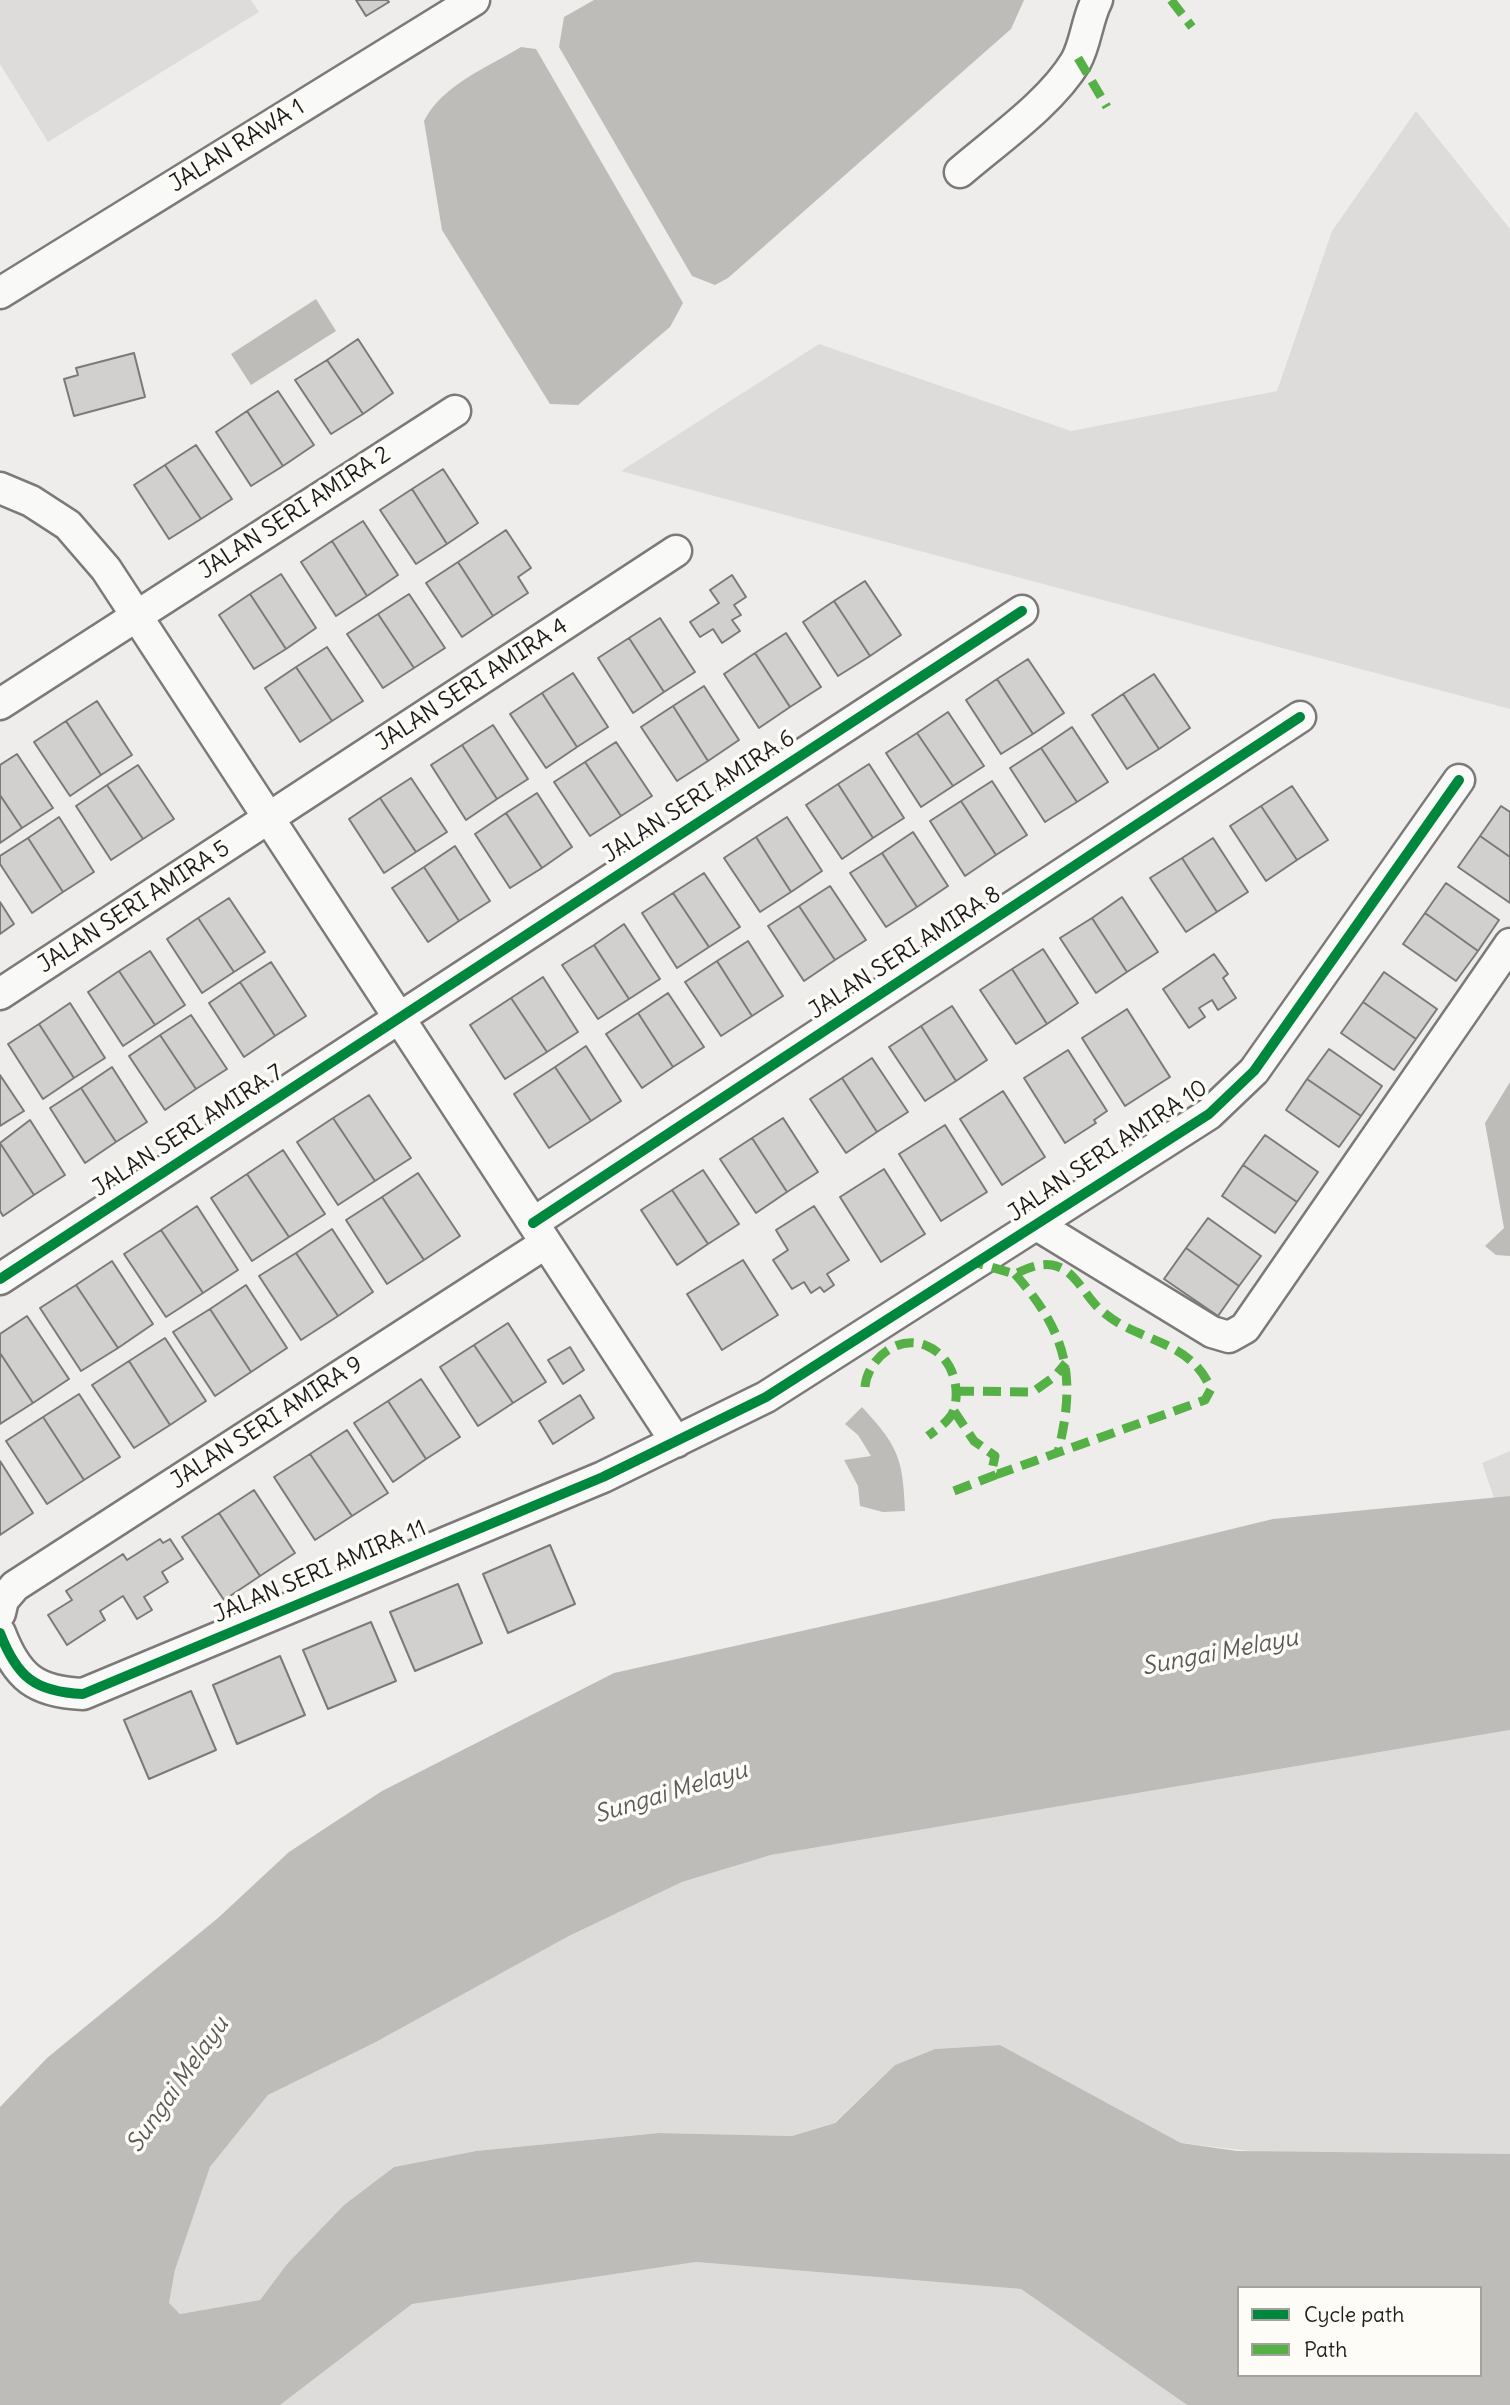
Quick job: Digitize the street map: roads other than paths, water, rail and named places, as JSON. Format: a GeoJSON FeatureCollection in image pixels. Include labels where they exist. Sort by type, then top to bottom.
{"type":"FeatureCollection","features":[{"type":"Feature","properties":{"kind":"street","name":"JALAN RAWA 1"},"geometry":{"type":"LineString","coordinates":[[0,293],[474,0]]}},
{"type":"Feature","properties":{"kind":"street"},"geometry":{"type":"LineString","coordinates":[[960,172],[1059,85],[1078,58],[1087,19],[1097,0]]}},
{"type":"Feature","properties":{"kind":"street","name":"JALAN SERI AMIRA 2"},"geometry":{"type":"LineString","coordinates":[[0,704],[455,411]]}},
{"type":"Feature","properties":{"kind":"street"},"geometry":{"type":"LineString","coordinates":[[0,488],[31,501],[68,525],[106,569],[677,1442]]}},
{"type":"Feature","properties":{"kind":"street","name":"JALAN SERI AMIRA 4"},"geometry":{"type":"LineString","coordinates":[[269,820],[676,551]]}},
{"type":"Feature","properties":{"kind":"street","name":"JALAN SERI AMIRA 6"},"geometry":{"type":"LineString","coordinates":[[399,1019],[1022,611]]}},
{"type":"Feature","properties":{"kind":"street","name":"JALAN SERI AMIRA 8"},"geometry":{"type":"LineString","coordinates":[[540,1233],[1300,717]]}},
{"type":"Feature","properties":{"kind":"street","name":"JALAN SERI AMIRA 10"},"geometry":{"type":"LineString","coordinates":[[677,1442],[766,1397],[1209,1114],[1254,1071],[1458,780]]}},
{"type":"Feature","properties":{"kind":"street","name":"JALAN SERI AMIRA 5"},"geometry":{"type":"LineString","coordinates":[[0,994],[269,820]]}},
{"type":"Feature","properties":{"kind":"street"},"geometry":{"type":"LineString","coordinates":[[1037,1225],[1212,1332],[1229,1337],[1245,1328],[1510,944]]}},
{"type":"Feature","properties":{"kind":"street","name":"JALAN SERI AMIRA 7"},"geometry":{"type":"LineString","coordinates":[[0,1279],[399,1019]]}},
{"type":"Feature","properties":{"kind":"street","name":"JALAN SERI AMIRA 9"},"geometry":{"type":"LineString","coordinates":[[0,1613],[3,1600],[15,1586],[540,1233]]}},
{"type":"Feature","properties":{"kind":"street","name":"JALAN SERI AMIRA 11"},"geometry":{"type":"LineString","coordinates":[[0,1633],[18,1669],[37,1687],[58,1693],[83,1694],[603,1476],[677,1442]]}},
{"type":"Feature","properties":{"kind":"water"},"geometry":{"type":"Polygon","coordinates":[[[594,0],[1024,0],[1011,29],[728,278],[715,285],[692,276],[559,47],[564,17],[594,0]]]}},
{"type":"Feature","properties":{"kind":"water"},"geometry":{"type":"Polygon","coordinates":[[[521,47],[536,49],[683,303],[670,327],[578,405],[550,404],[442,230],[424,121],[432,108],[454,87],[521,47]]]}},
{"type":"Feature","properties":{"kind":"water"},"geometry":{"type":"Polygon","coordinates":[[[316,299],[336,331],[251,385],[231,354],[316,299]]]}},
{"type":"Feature","properties":{"kind":"water"},"geometry":{"type":"Polygon","coordinates":[[[1510,1082],[1510,1256],[1496,1255],[1485,1246],[1504,1228],[1485,1123],[1510,1082]]]}},
{"type":"Feature","properties":{"kind":"water"},"geometry":{"type":"Polygon","coordinates":[[[862,1407],[884,1432],[896,1454],[900,1465],[905,1511],[883,1512],[860,1506],[858,1486],[844,1460],[871,1456],[858,1435],[845,1424],[862,1407]]]}},
{"type":"Feature","properties":{"kind":"water","name":"Sungai Melayu"},"geometry":{"type":"Polygon","coordinates":[[[1510,1496],[1510,1730],[771,1855],[682,1882],[569,1936],[374,2043],[268,2095],[210,2167],[175,2270],[169,2303],[180,2314],[260,2300],[287,2264],[344,2205],[394,2167],[476,2151],[659,2133],[792,2136],[835,2123],[895,2065],[935,2049],[1000,2045],[1181,2143],[1237,2151],[1510,2154],[1510,2405],[1187,2405],[1021,2289],[696,2262],[412,2304],[280,2405],[0,2405],[0,2107],[47,2058],[218,1918],[289,1852],[382,1791],[614,1673],[940,1600],[1273,1519],[1510,1496]]]}}]}
